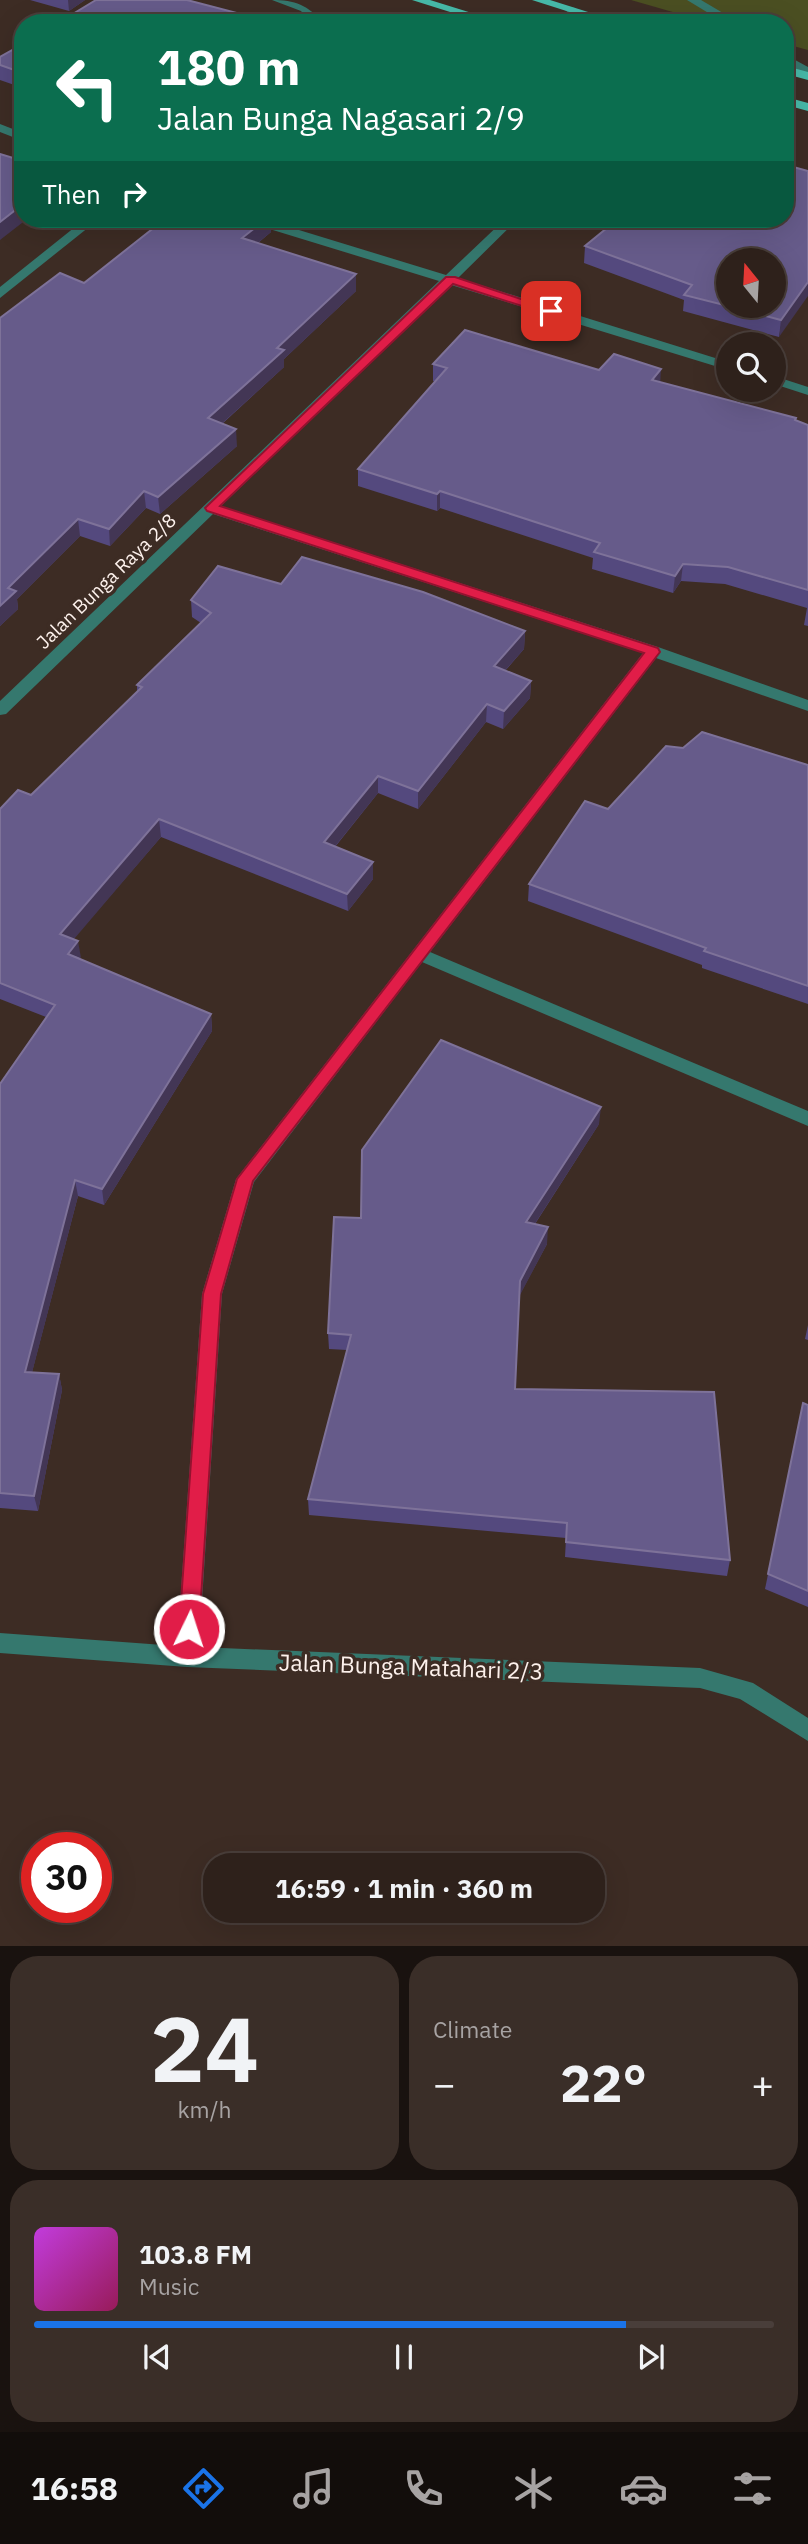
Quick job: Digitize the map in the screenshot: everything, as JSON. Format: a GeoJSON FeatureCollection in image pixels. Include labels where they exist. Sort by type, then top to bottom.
{"type":"FeatureCollection","features":[{"type":"Feature","properties":{"kind":"main road"},"geometry":{"type":"LineString","coordinates":[[418,0],[467,14]]}},
{"type":"Feature","properties":{"kind":"main road"},"geometry":{"type":"LineString","coordinates":[[538,0],[585,14]]}},
{"type":"Feature","properties":{"kind":"street"},"geometry":{"type":"LineString","coordinates":[[278,0],[305,9],[309,14]]}},
{"type":"Feature","properties":{"kind":"street"},"geometry":{"type":"LineString","coordinates":[[692,0],[718,14]]}},
{"type":"Feature","properties":{"kind":"street"},"geometry":{"type":"LineString","coordinates":[[571,10],[577,14]]}},
{"type":"Feature","properties":{"kind":"street"},"geometry":{"type":"LineString","coordinates":[[0,294],[82,228]]}},
{"type":"Feature","properties":{"kind":"street"},"geometry":{"type":"LineString","coordinates":[[280,228],[716,362]]}},
{"type":"Feature","properties":{"kind":"street","name":"Jalan Bunga Raya 2/8"},"geometry":{"type":"LineString","coordinates":[[0,710],[503,228]]}},
{"type":"Feature","properties":{"kind":"street"},"geometry":{"type":"LineString","coordinates":[[786,384],[808,391]]}},
{"type":"Feature","properties":{"kind":"street"},"geometry":{"type":"LineString","coordinates":[[211,508],[653,652],[808,706]]}},
{"type":"Feature","properties":{"kind":"street"},"geometry":{"type":"LineString","coordinates":[[187,1657],[212,1294],[245,1179],[653,652]]}},
{"type":"Feature","properties":{"kind":"street"},"geometry":{"type":"LineString","coordinates":[[419,954],[808,1119]]}},
{"type":"Feature","properties":{"kind":"street","name":"Jalan Bunga Matahari 2/3"},"geometry":{"type":"LineString","coordinates":[[0,1643],[187,1657],[700,1678],[745,1690],[808,1730]]}},
{"type":"Feature","properties":{"kind":"green space"},"geometry":{"type":"Polygon","coordinates":[[[631,0],[808,0],[808,50],[794,46],[794,14],[680,14],[631,0]]]}},
{"type":"Feature","properties":{"kind":"building"},"geometry":{"type":"Polygon","coordinates":[[[96,0],[187,0],[241,14],[73,14],[96,0]]]}},
{"type":"Feature","properties":{"kind":"building"},"geometry":{"type":"Polygon","coordinates":[[[14,49],[14,70],[0,65],[0,57],[14,49]]]}},
{"type":"Feature","properties":{"kind":"building"},"geometry":{"type":"Polygon","coordinates":[[[0,154],[14,158],[14,211],[0,222],[0,154]]]}},
{"type":"Feature","properties":{"kind":"building"},"geometry":{"type":"Polygon","coordinates":[[[794,167],[808,171],[808,282],[786,313],[786,248],[716,248],[716,303],[684,295],[692,285],[585,246],[607,228],[794,228],[794,167]]]}},
{"type":"Feature","properties":{"kind":"building"},"geometry":{"type":"Polygon","coordinates":[[[154,228],[255,228],[242,238],[356,274],[277,348],[284,350],[208,418],[236,429],[158,497],[144,491],[109,529],[78,519],[8,588],[16,591],[0,606],[0,318],[60,273],[84,283],[154,228]]]}},
{"type":"Feature","properties":{"kind":"building"},"geometry":{"type":"Polygon","coordinates":[[[465,330],[599,370],[614,354],[661,369],[652,380],[716,397],[716,402],[735,402],[796,418],[795,420],[808,425],[808,590],[728,567],[683,564],[675,576],[594,552],[600,543],[440,491],[437,494],[358,469],[447,368],[433,364],[465,330]]]}},
{"type":"Feature","properties":{"kind":"building"},"geometry":{"type":"Polygon","coordinates":[[[302,557],[423,592],[525,631],[494,666],[531,681],[504,711],[487,704],[418,791],[378,776],[324,842],[373,862],[347,894],[159,819],[60,934],[78,941],[68,954],[211,1014],[102,1189],[75,1180],[25,1372],[59,1374],[34,1496],[0,1493],[0,1084],[55,1005],[0,983],[0,809],[18,790],[31,795],[142,687],[137,685],[211,613],[191,600],[218,566],[281,584],[302,557]]]}},
{"type":"Feature","properties":{"kind":"building"},"geometry":{"type":"Polygon","coordinates":[[[702,732],[808,765],[808,986],[704,951],[706,948],[529,884],[585,801],[608,809],[666,746],[683,748],[702,732]]]}},
{"type":"Feature","properties":{"kind":"building"},"geometry":{"type":"Polygon","coordinates":[[[441,1040],[601,1107],[526,1222],[548,1227],[520,1281],[515,1389],[714,1392],[730,1560],[566,1542],[567,1523],[308,1499],[351,1335],[328,1333],[334,1217],[361,1218],[362,1150],[441,1040]]]}},
{"type":"Feature","properties":{"kind":"building"},"geometry":{"type":"Polygon","coordinates":[[[803,1403],[808,1405],[808,1591],[768,1574],[803,1403]]]}},
{"type":"Feature","properties":{"kind":"route"},"geometry":{"type":"LineString","coordinates":[[189,1629],[212,1294],[245,1179],[653,652],[211,508],[450,280],[551,311]]}}]}
